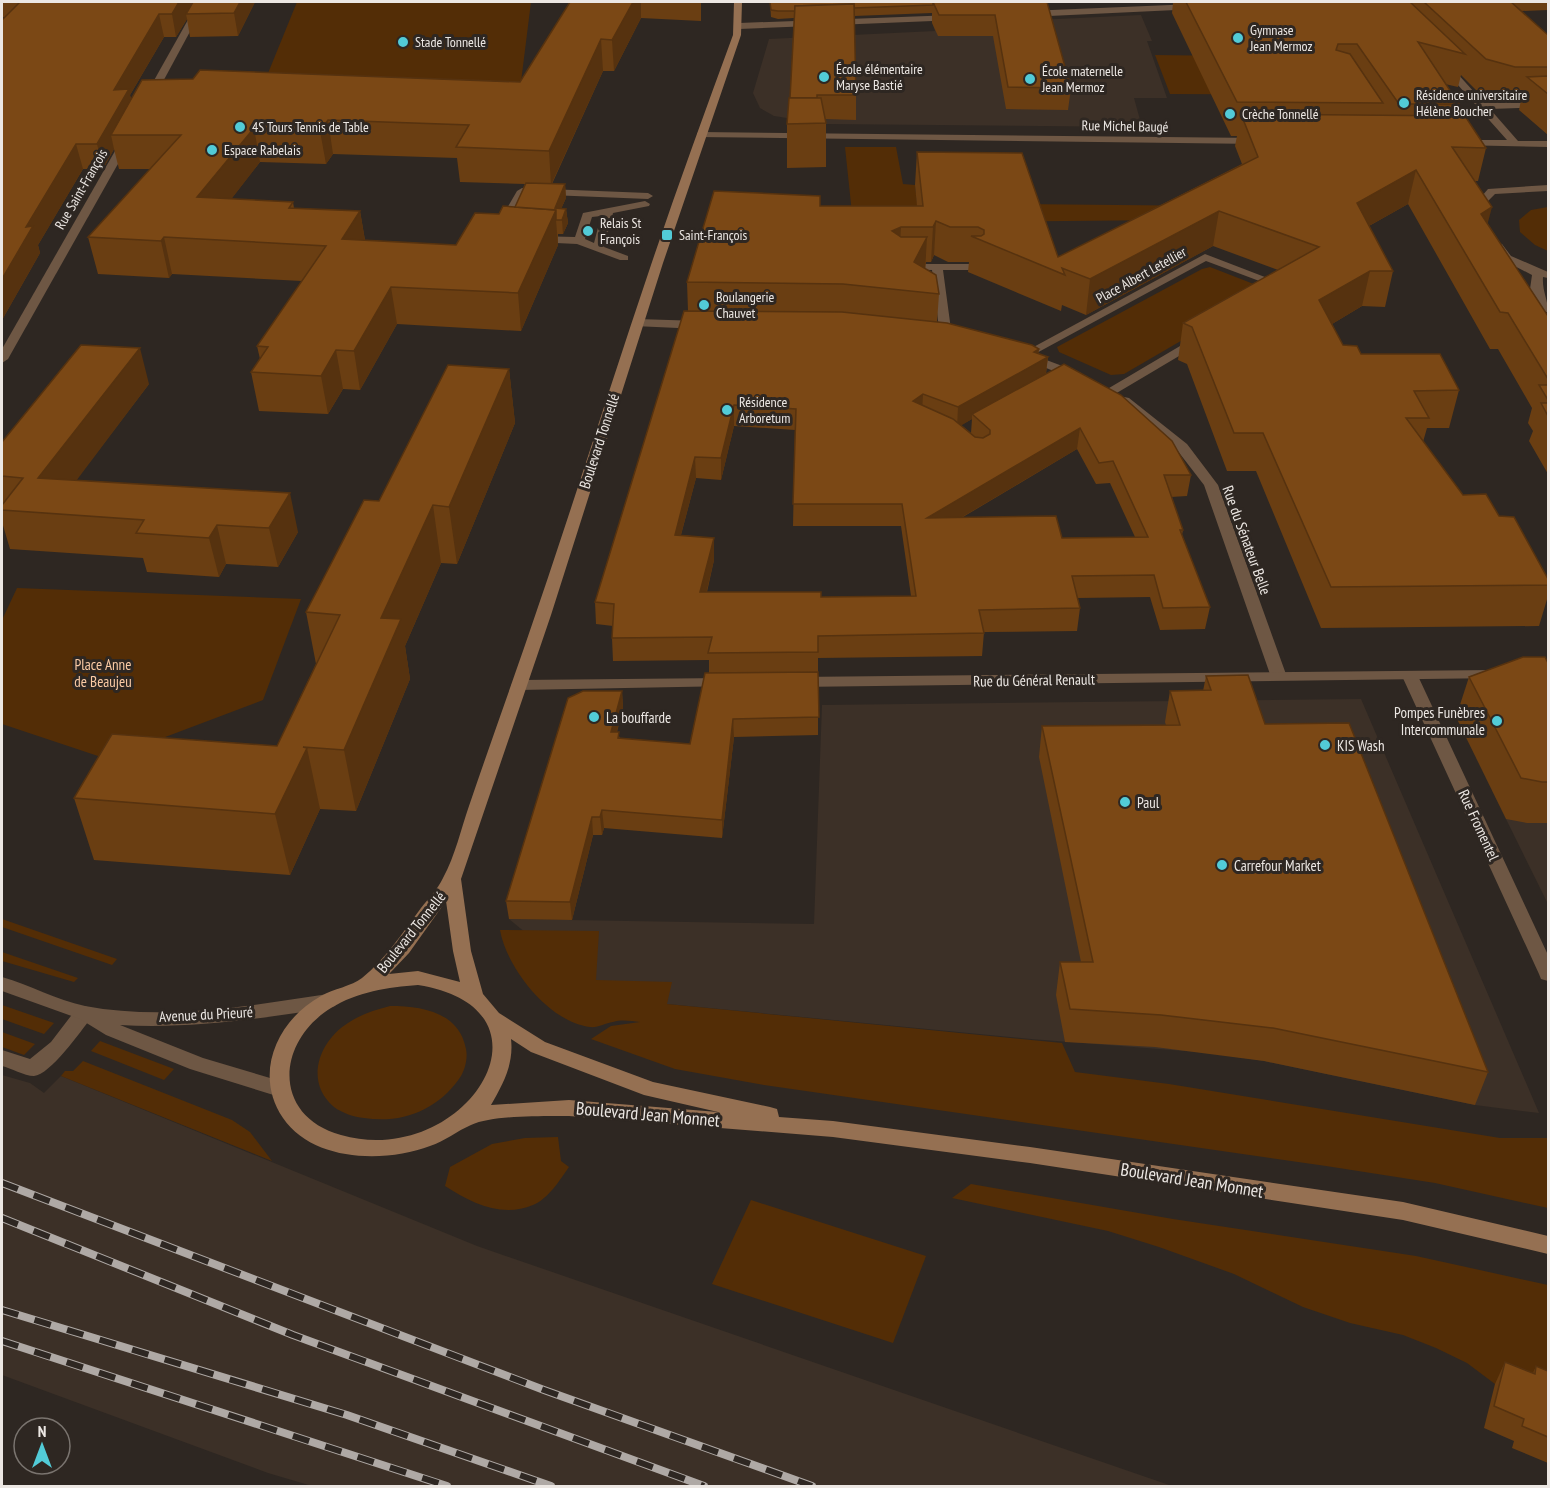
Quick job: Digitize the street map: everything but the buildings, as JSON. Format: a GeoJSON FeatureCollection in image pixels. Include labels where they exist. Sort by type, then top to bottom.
{"type":"FeatureCollection","features":[{"type":"Feature","properties":{"kind":"main road","name":"Boulevard Tonnellé"},"geometry":{"type":"LineString","coordinates":[[369,983],[402,948],[452,879],[739,26],[738,2]]}},
{"type":"Feature","properties":{"kind":"main road","name":"Boulevard Tonnellé"},"geometry":{"type":"LineString","coordinates":[[452,879],[462,951],[474,997]]}},
{"type":"Feature","properties":{"kind":"main road"},"geometry":{"type":"LineString","coordinates":[[402,978],[434,980],[474,997],[485,1006],[493,1018],[502,1042],[499,1069],[486,1095],[464,1118],[429,1138],[410,1144],[370,1149],[351,1147],[317,1136],[292,1115],[284,1103],[280,1089],[279,1065],[288,1041],[305,1019],[328,1000],[369,983],[402,978]]}},
{"type":"Feature","properties":{"kind":"main road","name":"Boulevard Jean Monnet"},"geometry":{"type":"LineString","coordinates":[[493,1018],[538,1047],[651,1089],[833,1129]]}},
{"type":"Feature","properties":{"kind":"main road","name":"Boulevard Jean Monnet"},"geometry":{"type":"LineString","coordinates":[[464,1118],[517,1109],[569,1108],[833,1129],[1030,1155],[1403,1211],[1548,1245]]}},
{"type":"Feature","properties":{"kind":"street","name":"Rue Saint-François"},"geometry":{"type":"LineString","coordinates":[[2,359],[202,2]]}},
{"type":"Feature","properties":{"kind":"street"},"geometry":{"type":"LineString","coordinates":[[1018,15],[1209,6]]}},
{"type":"Feature","properties":{"kind":"street"},"geometry":{"type":"LineString","coordinates":[[739,26],[959,17]]}},
{"type":"Feature","properties":{"kind":"street"},"geometry":{"type":"LineString","coordinates":[[1432,53],[1515,143]]}},
{"type":"Feature","properties":{"kind":"street"},"geometry":{"type":"LineString","coordinates":[[1483,106],[1548,104]]}},
{"type":"Feature","properties":{"kind":"street","name":"Rue Michel Baugé"},"geometry":{"type":"LineString","coordinates":[[702,135],[1274,141]]}},
{"type":"Feature","properties":{"kind":"street"},"geometry":{"type":"LineString","coordinates":[[1453,143],[1548,144]]}},
{"type":"Feature","properties":{"kind":"street"},"geometry":{"type":"LineString","coordinates":[[1548,188],[1492,191],[1480,204],[1487,228],[1507,258],[1543,274],[1536,289],[1548,309]]}},
{"type":"Feature","properties":{"kind":"street"},"geometry":{"type":"LineString","coordinates":[[579,241],[587,215],[647,200],[522,191],[497,237],[579,241],[624,258]]}},
{"type":"Feature","properties":{"kind":"street"},"geometry":{"type":"LineString","coordinates":[[598,248],[608,211]]}},
{"type":"Feature","properties":{"kind":"street","name":"Place Albert Letellier"},"geometry":{"type":"LineString","coordinates":[[1018,355],[1205,257],[1287,288],[1270,298]]}},
{"type":"Feature","properties":{"kind":"street"},"geometry":{"type":"LineString","coordinates":[[898,267],[974,267]]}},
{"type":"Feature","properties":{"kind":"street"},"geometry":{"type":"LineString","coordinates":[[937,267],[946,338]]}},
{"type":"Feature","properties":{"kind":"street"},"geometry":{"type":"LineString","coordinates":[[638,323],[713,325]]}},
{"type":"Feature","properties":{"kind":"street"},"geometry":{"type":"LineString","coordinates":[[1100,386],[1208,334]]}},
{"type":"Feature","properties":{"kind":"street","name":"Rue du Sénateur Belle"},"geometry":{"type":"LineString","coordinates":[[1018,355],[1069,372],[1100,386],[1164,430],[1182,447],[1211,485],[1279,678]]}},
{"type":"Feature","properties":{"kind":"street"},"geometry":{"type":"LineString","coordinates":[[1056,380],[1069,372]]}},
{"type":"Feature","properties":{"kind":"street","name":"Rue du Général Renault"},"geometry":{"type":"LineString","coordinates":[[784,682],[1514,675]]}},
{"type":"Feature","properties":{"kind":"street","name":"Rue Fromentel"},"geometry":{"type":"LineString","coordinates":[[1410,676],[1548,974]]}},
{"type":"Feature","properties":{"kind":"street"},"geometry":{"type":"LineString","coordinates":[[519,685],[737,683]]}},
{"type":"Feature","properties":{"kind":"street","name":"Avenue du Prieuré"},"geometry":{"type":"LineString","coordinates":[[2,984],[84,1013],[113,1030],[197,1064],[280,1089]]}},
{"type":"Feature","properties":{"kind":"street","name":"Avenue du Prieuré"},"geometry":{"type":"LineString","coordinates":[[84,1013],[141,1018],[195,1017],[273,1010],[328,1000]]}},
{"type":"Feature","properties":{"kind":"street"},"geometry":{"type":"LineString","coordinates":[[2,1058],[26,1074],[58,1047],[84,1013]]}},
{"type":"Feature","properties":{"kind":"shaded area"},"geometry":{"type":"Polygon","coordinates":[[[1141,15],[1152,41],[1147,41],[1167,98],[1134,98],[1142,127],[827,124],[774,116],[760,108],[753,93],[769,39],[935,31],[933,25],[1141,15]]]}},
{"type":"Feature","properties":{"kind":"shaded area"},"geometry":{"type":"Polygon","coordinates":[[[1548,697],[1548,904],[1506,819],[1548,697]]]}},
{"type":"Feature","properties":{"kind":"shaded area"},"geometry":{"type":"Polygon","coordinates":[[[1361,699],[1539,1113],[1475,1105],[1264,1061],[1210,1053],[1031,1039],[667,1004],[600,994],[509,919],[814,924],[822,705],[1361,699]]]}},
{"type":"Feature","properties":{"kind":"shaded area"},"geometry":{"type":"Polygon","coordinates":[[[2,1075],[30,1083],[44,1093],[61,1076],[477,1246],[1172,1486],[312,1486],[268,1473],[2,1375],[2,1075]]]}},
{"type":"Feature","properties":{"kind":"green space","name":"Stade Tonnellé"},"geometry":{"type":"Polygon","coordinates":[[[297,2],[531,2],[521,82],[262,88],[297,2]]]}},
{"type":"Feature","properties":{"kind":"green space"},"geometry":{"type":"Polygon","coordinates":[[[1155,55],[1314,57],[1335,95],[1170,94],[1155,55]]]}},
{"type":"Feature","properties":{"kind":"green space"},"geometry":{"type":"Polygon","coordinates":[[[845,147],[896,147],[903,184],[915,185],[917,203],[1337,207],[1368,218],[853,223],[845,147]]]}},
{"type":"Feature","properties":{"kind":"green space"},"geometry":{"type":"Polygon","coordinates":[[[1548,207],[1548,251],[1535,245],[1520,232],[1519,220],[1531,210],[1548,207]]]}},
{"type":"Feature","properties":{"kind":"green space"},"geometry":{"type":"Polygon","coordinates":[[[1210,267],[1264,288],[1265,292],[1124,374],[1111,375],[1059,352],[1057,347],[1202,269],[1210,267]]]}},
{"type":"Feature","properties":{"kind":"green space","name":"Place Anne de Beaujeu"},"geometry":{"type":"Polygon","coordinates":[[[17,588],[301,599],[263,700],[107,759],[2,724],[2,620],[17,588]]]}},
{"type":"Feature","properties":{"kind":"green space"},"geometry":{"type":"Polygon","coordinates":[[[2,919],[117,959],[112,965],[2,927],[2,919]]]}},
{"type":"Feature","properties":{"kind":"green space"},"geometry":{"type":"Polygon","coordinates":[[[500,930],[599,931],[596,980],[672,982],[667,1004],[1062,1043],[1075,1072],[1169,1084],[1500,1138],[1548,1138],[1548,1208],[1435,1183],[764,1085],[675,1069],[591,1039],[611,1026],[640,1022],[626,1020],[590,1027],[575,1023],[545,1004],[532,991],[511,961],[500,930]]]}},
{"type":"Feature","properties":{"kind":"green space"},"geometry":{"type":"Polygon","coordinates":[[[2,952],[78,978],[74,982],[2,961],[2,952]]]}},
{"type":"Feature","properties":{"kind":"green space"},"geometry":{"type":"Polygon","coordinates":[[[2,1005],[54,1023],[44,1034],[2,1019],[2,1005]]]}},
{"type":"Feature","properties":{"kind":"green space"},"geometry":{"type":"Polygon","coordinates":[[[390,1006],[426,1010],[447,1019],[456,1027],[466,1049],[463,1072],[440,1099],[418,1112],[392,1119],[352,1116],[344,1113],[334,1107],[319,1086],[319,1062],[323,1051],[329,1040],[348,1023],[390,1006]]]}},
{"type":"Feature","properties":{"kind":"green space"},"geometry":{"type":"Polygon","coordinates":[[[2,1032],[35,1044],[24,1055],[2,1047],[2,1032]]]}},
{"type":"Feature","properties":{"kind":"green space"},"geometry":{"type":"Polygon","coordinates":[[[100,1041],[174,1069],[164,1080],[91,1051],[100,1041]]]}},
{"type":"Feature","properties":{"kind":"green space"},"geometry":{"type":"Polygon","coordinates":[[[83,1061],[232,1120],[250,1132],[272,1161],[61,1076],[65,1071],[73,1071],[83,1061]]]}},
{"type":"Feature","properties":{"kind":"green space"},"geometry":{"type":"Polygon","coordinates":[[[558,1137],[561,1161],[569,1167],[549,1194],[533,1205],[510,1210],[487,1207],[445,1186],[450,1167],[492,1144],[525,1138],[558,1137]]]}},
{"type":"Feature","properties":{"kind":"green space"},"geometry":{"type":"Polygon","coordinates":[[[971,1184],[1173,1219],[1416,1256],[1548,1285],[1548,1398],[1495,1384],[1467,1363],[1403,1335],[1350,1323],[1303,1307],[1234,1274],[1159,1247],[1108,1231],[952,1198],[971,1184]]]}},
{"type":"Feature","properties":{"kind":"green space"},"geometry":{"type":"Polygon","coordinates":[[[751,1200],[926,1256],[893,1343],[712,1284],[751,1200]]]}},
{"type":"Feature","properties":{"kind":"railway"},"geometry":{"type":"LineString","coordinates":[[2,1183],[544,1390],[812,1486]]}},
{"type":"Feature","properties":{"kind":"railway"},"geometry":{"type":"LineString","coordinates":[[2,1218],[293,1335],[704,1486]]}},
{"type":"Feature","properties":{"kind":"railway"},"geometry":{"type":"LineString","coordinates":[[2,1310],[347,1415],[551,1486]]}},
{"type":"Feature","properties":{"kind":"railway"},"geometry":{"type":"LineString","coordinates":[[2,1341],[447,1486]]}},
{"type":"Feature","properties":{"kind":"place","name":"Gymnase Jean Mermoz"},"geometry":{"type":"Point","coordinates":[1238,38]}},
{"type":"Feature","properties":{"kind":"place","name":"Stade Tonnellé"},"geometry":{"type":"Point","coordinates":[403,42]}},
{"type":"Feature","properties":{"kind":"place","name":"École élémentaire Maryse Bastié"},"geometry":{"type":"Point","coordinates":[824,77]}},
{"type":"Feature","properties":{"kind":"place","name":"École maternelle Jean Mermoz"},"geometry":{"type":"Point","coordinates":[1030,79]}},
{"type":"Feature","properties":{"kind":"place","name":"Résidence universitaire Hélène Boucher"},"geometry":{"type":"Point","coordinates":[1404,103]}},
{"type":"Feature","properties":{"kind":"place","name":"Crèche Tonnellé"},"geometry":{"type":"Point","coordinates":[1230,114]}},
{"type":"Feature","properties":{"kind":"place","name":"4S Tours Tennis de Table"},"geometry":{"type":"Point","coordinates":[240,127]}},
{"type":"Feature","properties":{"kind":"place","name":"Espace Rabelais"},"geometry":{"type":"Point","coordinates":[212,150]}},
{"type":"Feature","properties":{"kind":"place","name":"Relais St François"},"geometry":{"type":"Point","coordinates":[588,231]}},
{"type":"Feature","properties":{"kind":"place","name":"Saint-François"},"geometry":{"type":"Point","coordinates":[667,235]}},
{"type":"Feature","properties":{"kind":"place","name":"Boulangerie Chauvet"},"geometry":{"type":"Point","coordinates":[704,305]}},
{"type":"Feature","properties":{"kind":"place","name":"Résidence Arboretum"},"geometry":{"type":"Point","coordinates":[727,410]}},
{"type":"Feature","properties":{"kind":"place","name":"La bouffarde"},"geometry":{"type":"Point","coordinates":[594,717]}},
{"type":"Feature","properties":{"kind":"place","name":"Pompes Funèbres Intercommunale"},"geometry":{"type":"Point","coordinates":[1497,721]}},
{"type":"Feature","properties":{"kind":"place","name":"KIS Wash"},"geometry":{"type":"Point","coordinates":[1325,745]}},
{"type":"Feature","properties":{"kind":"place","name":"Paul"},"geometry":{"type":"Point","coordinates":[1125,802]}},
{"type":"Feature","properties":{"kind":"place","name":"Carrefour Market"},"geometry":{"type":"Point","coordinates":[1222,865]}}]}
